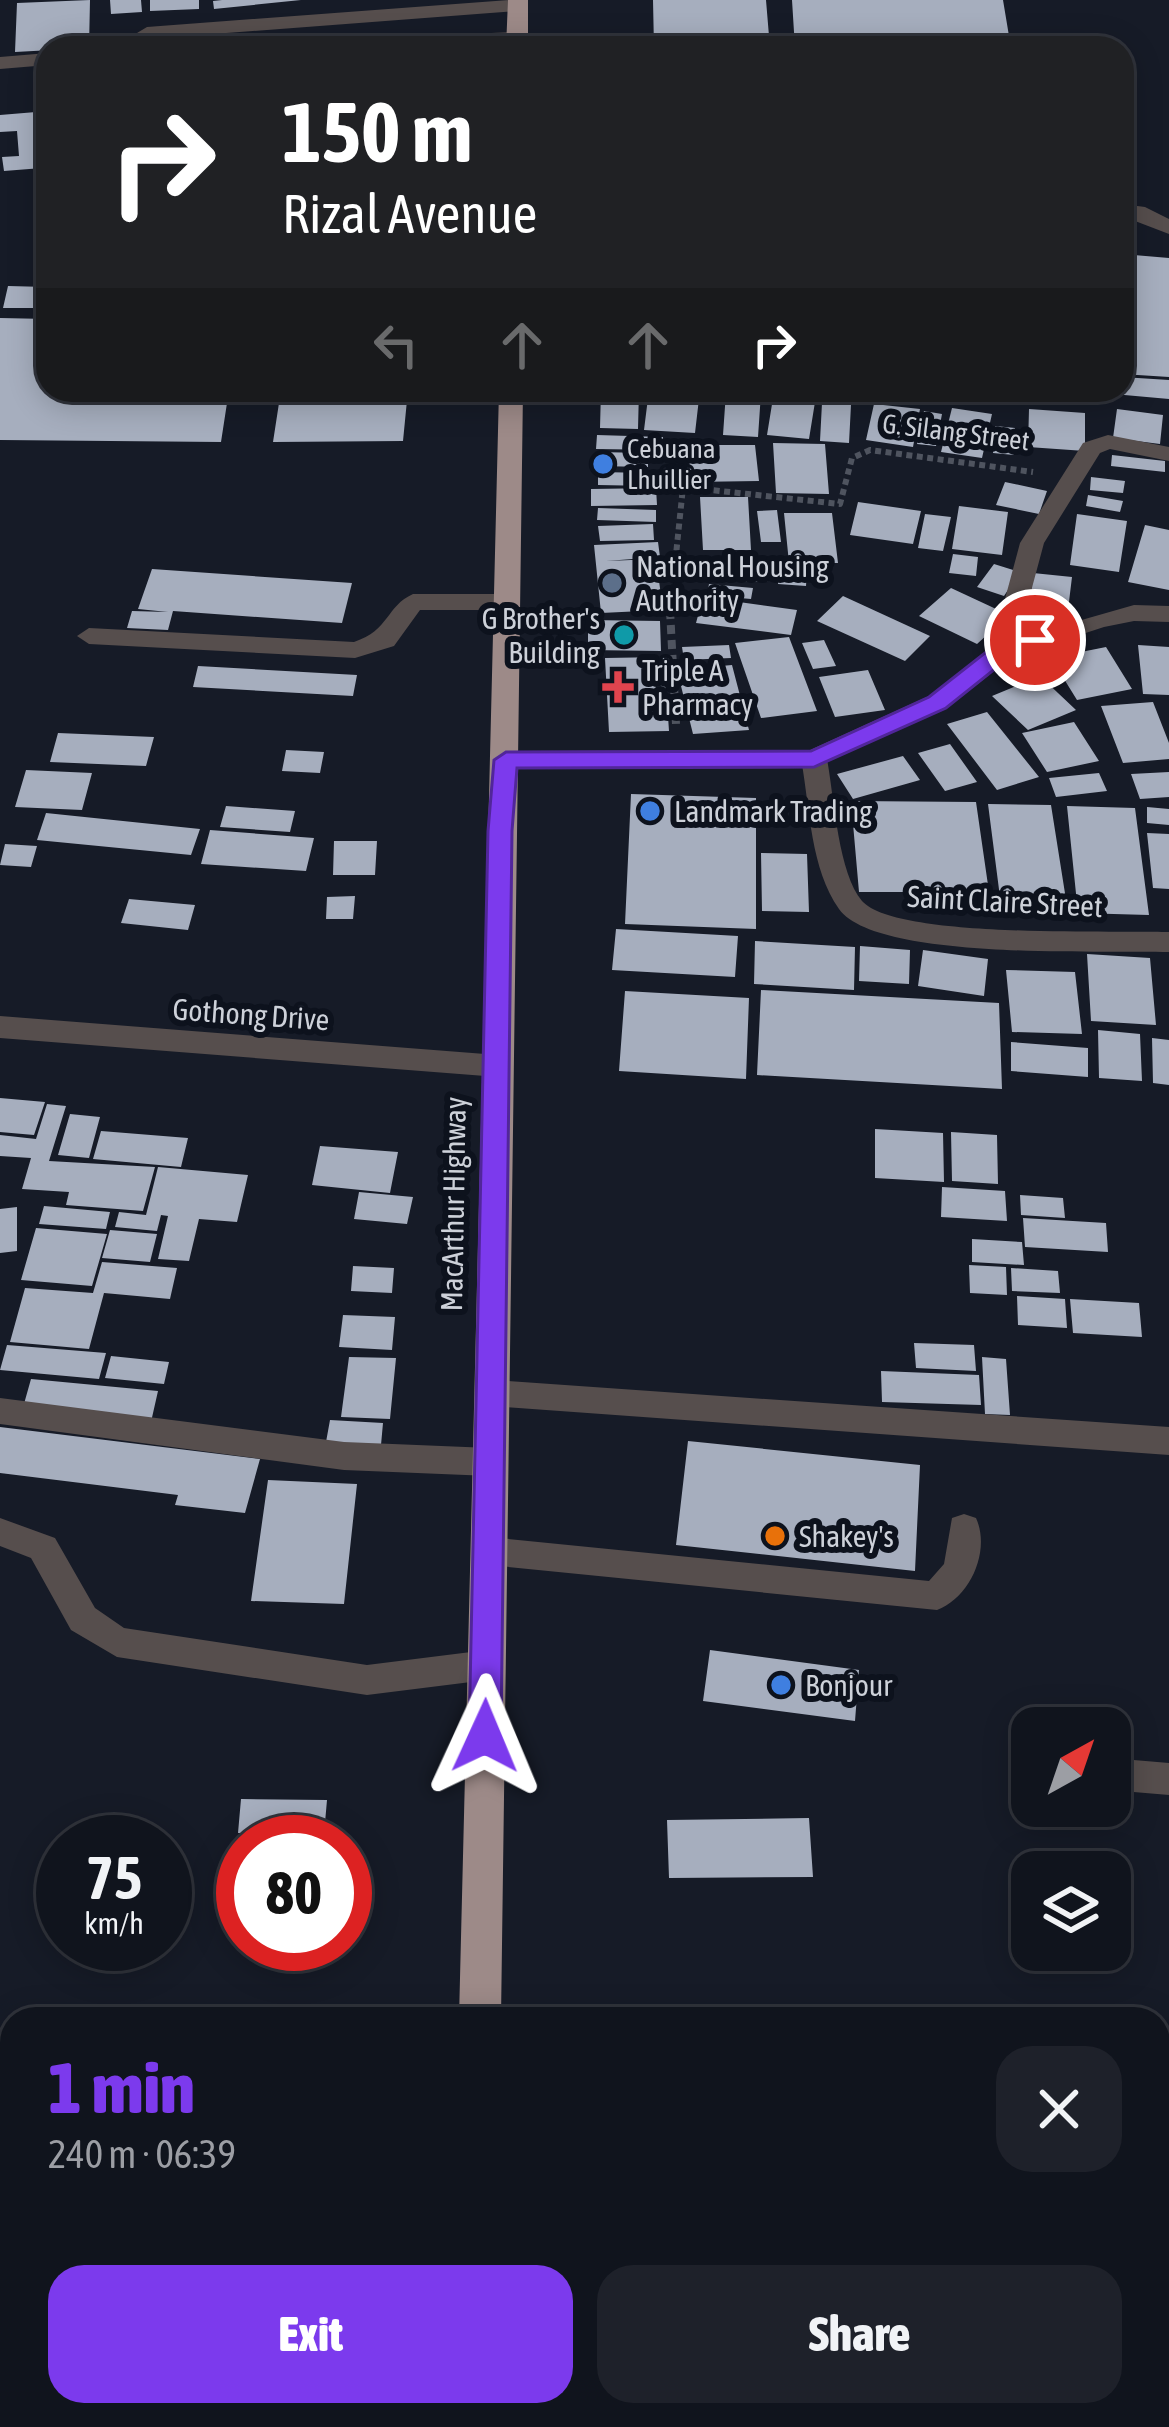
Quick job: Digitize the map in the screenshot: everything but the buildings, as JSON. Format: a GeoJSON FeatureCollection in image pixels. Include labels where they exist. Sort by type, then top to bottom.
{"type":"FeatureCollection","features":[{"type":"Feature","properties":{"kind":"highway"},"geometry":{"type":"LineString","coordinates":[[517,36],[518,2]]}},
{"type":"Feature","properties":{"kind":"highway","name":"MacArthur Highway"},"geometry":{"type":"LineString","coordinates":[[480,2007],[511,402]]}},
{"type":"Feature","properties":{"kind":"street"},"geometry":{"type":"LineString","coordinates":[[147,34],[518,2]]}},
{"type":"Feature","properties":{"kind":"street"},"geometry":{"type":"LineString","coordinates":[[0,62],[36,60]]}},
{"type":"Feature","properties":{"kind":"street"},"geometry":{"type":"LineString","coordinates":[[1134,209],[1169,201]]}},
{"type":"Feature","properties":{"kind":"street"},"geometry":{"type":"LineString","coordinates":[[1134,212],[1169,228]]}},
{"type":"Feature","properties":{"kind":"street"},"geometry":{"type":"LineString","coordinates":[[1003,651],[1032,544],[1098,444],[1169,454]]}},
{"type":"Feature","properties":{"kind":"street"},"geometry":{"type":"LineString","coordinates":[[89,636],[355,650],[385,640],[413,602],[506,602]]}},
{"type":"Feature","properties":{"kind":"street"},"geometry":{"type":"LineString","coordinates":[[506,760],[814,759],[938,702],[1003,651],[1117,616],[1169,614]]}},
{"type":"Feature","properties":{"kind":"street","name":"Saint Claire Street"},"geometry":{"type":"LineString","coordinates":[[814,759],[841,886],[853,909],[897,930],[922,934],[1169,942]]}},
{"type":"Feature","properties":{"kind":"street","name":"Gothong Drive"},"geometry":{"type":"LineString","coordinates":[[0,1027],[498,1066]]}},
{"type":"Feature","properties":{"kind":"street"},"geometry":{"type":"LineString","coordinates":[[492,1393],[1169,1441]]}},
{"type":"Feature","properties":{"kind":"street"},"geometry":{"type":"LineString","coordinates":[[0,1411],[344,1456],[490,1462]]}},
{"type":"Feature","properties":{"kind":"street"},"geometry":{"type":"LineString","coordinates":[[489,1551],[922,1596],[938,1595],[960,1570],[964,1528]]}},
{"type":"Feature","properties":{"kind":"street"},"geometry":{"type":"LineString","coordinates":[[0,1532],[43,1548],[83,1619],[117,1642],[367,1680],[487,1665]]}},
{"type":"Feature","properties":{"kind":"street"},"geometry":{"type":"LineString","coordinates":[[1131,1776],[1169,1779]]}},
{"type":"Feature","properties":{"kind":"path","name":"G. Silang Street"},"geometry":{"type":"LineString","coordinates":[[678,762],[670,614],[683,488],[840,504],[853,458],[871,450],[1073,478]]}},
{"type":"Feature","properties":{"kind":"place","name":"Cebuana Lhuillier"},"geometry":{"type":"Point","coordinates":[603,464]}},
{"type":"Feature","properties":{"kind":"place","name":"National Housing Authority"},"geometry":{"type":"Point","coordinates":[612,583]}},
{"type":"Feature","properties":{"kind":"place","name":"G Brother's Building"},"geometry":{"type":"Point","coordinates":[624,635]}},
{"type":"Feature","properties":{"kind":"place","name":"Triple A Pharmacy"},"geometry":{"type":"Point","coordinates":[618,687]}},
{"type":"Feature","properties":{"kind":"place","name":"Landmark Trading"},"geometry":{"type":"Point","coordinates":[650,811]}},
{"type":"Feature","properties":{"kind":"place","name":"Shakey's"},"geometry":{"type":"Point","coordinates":[775,1536]}},
{"type":"Feature","properties":{"kind":"place","name":"Bonjour"},"geometry":{"type":"Point","coordinates":[781,1685]}},
{"type":"Feature","properties":{"kind":"route"},"geometry":{"type":"LineString","coordinates":[[485,1736],[500,831],[506,760],[814,759],[844,750],[938,702],[1003,651],[1035,640]]}}]}
